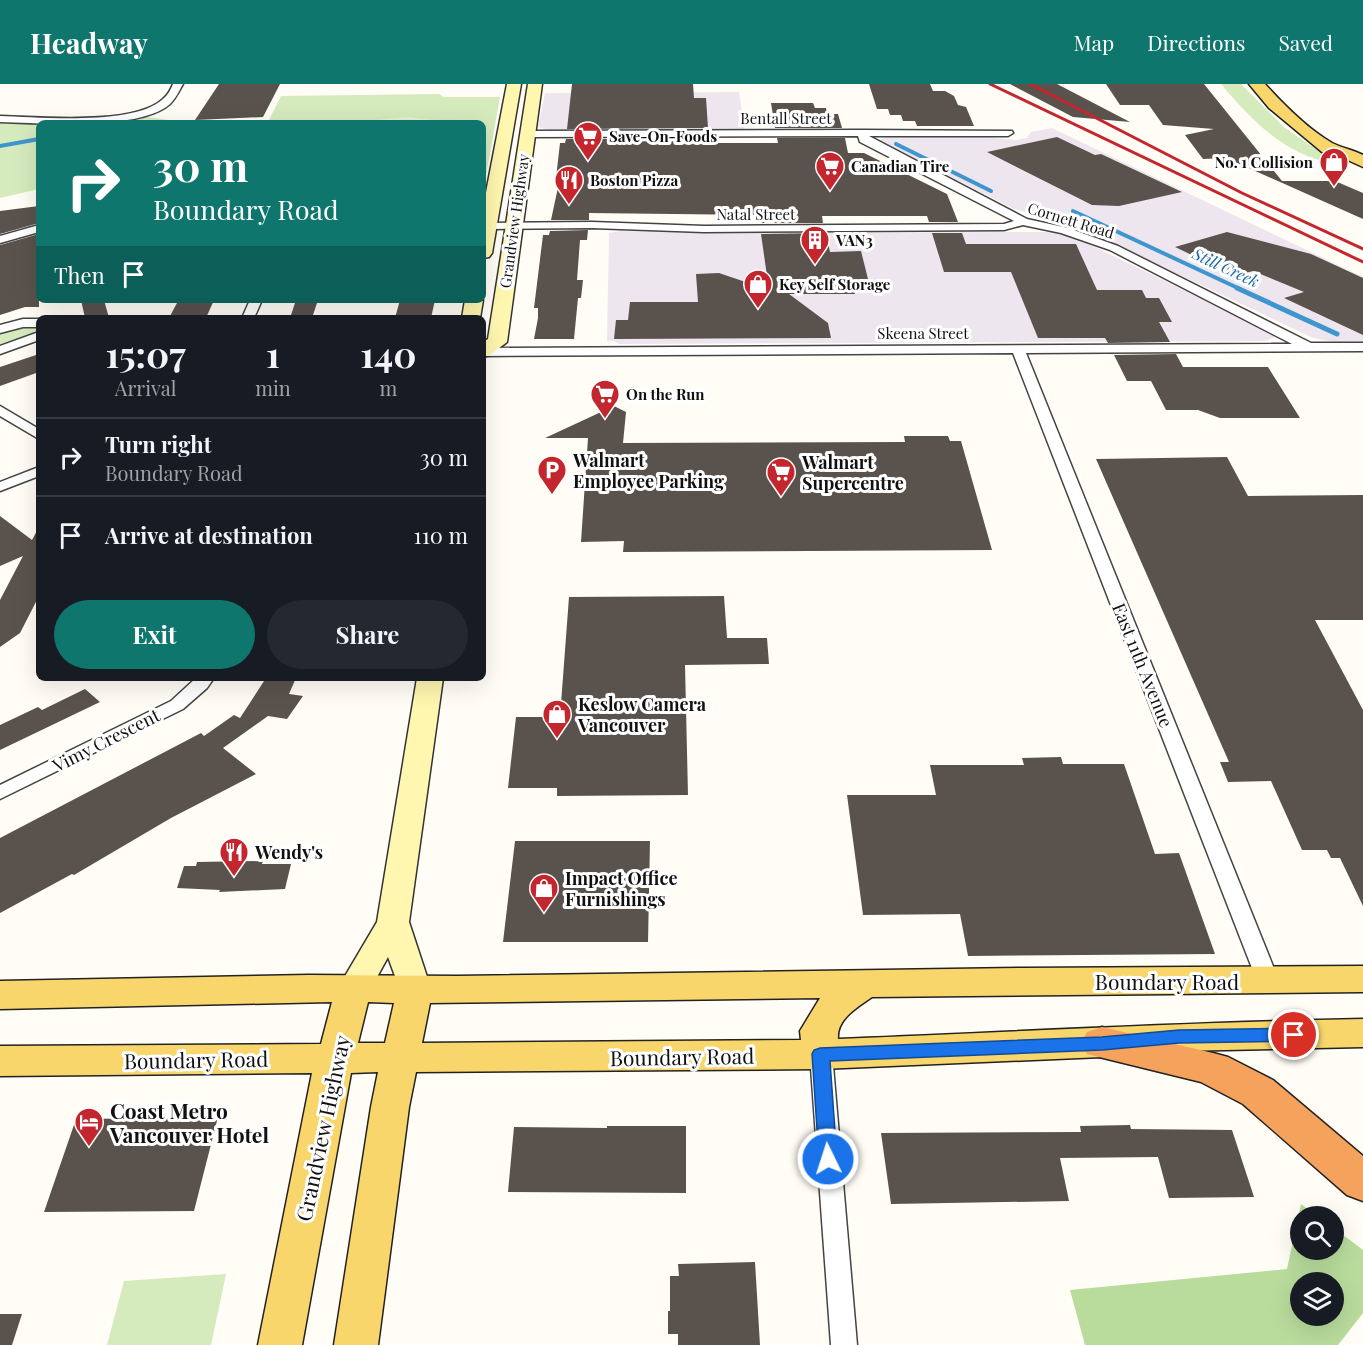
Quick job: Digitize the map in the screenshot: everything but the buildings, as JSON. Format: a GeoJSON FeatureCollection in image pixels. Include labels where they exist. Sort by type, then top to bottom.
{"type":"FeatureCollection","features":[{"type":"Feature","properties":{"kind":"highway"},"geometry":{"type":"LineString","coordinates":[[1102,1043],[1213,1069],[1258,1092],[1363,1182]]}},
{"type":"Feature","properties":{"kind":"main road","name":"Grandview Highway"},"geometry":{"type":"LineString","coordinates":[[486,237],[514,84]]}},
{"type":"Feature","properties":{"kind":"main road","name":"Grandview Highway"},"geometry":{"type":"LineString","coordinates":[[486,350],[497,342],[535,84]]}},
{"type":"Feature","properties":{"kind":"main road"},"geometry":{"type":"LineString","coordinates":[[1257,84],[1295,124],[1328,147],[1345,152],[1363,162]]}},
{"type":"Feature","properties":{"kind":"main road"},"geometry":{"type":"LineString","coordinates":[[1302,106],[1332,135],[1347,145],[1345,152]]}},
{"type":"Feature","properties":{"kind":"main road","name":"Grandview Highway"},"geometry":{"type":"LineString","coordinates":[[280,1345],[335,1058],[354,988],[393,922],[430,681]]}},
{"type":"Feature","properties":{"kind":"main road","name":"Grandview Highway"},"geometry":{"type":"LineString","coordinates":[[356,1345],[390,1107],[415,989],[393,922]]}},
{"type":"Feature","properties":{"kind":"main road","name":"Boundary Road"},"geometry":{"type":"LineString","coordinates":[[0,995],[354,988],[1363,979]]}},
{"type":"Feature","properties":{"kind":"main road"},"geometry":{"type":"LineString","coordinates":[[820,1054],[819,1031],[834,1006],[864,984]]}},
{"type":"Feature","properties":{"kind":"main road","name":"Boundary Road"},"geometry":{"type":"LineString","coordinates":[[0,1061],[820,1054],[1102,1043],[1179,1037],[1363,1034]]}},
{"type":"Feature","properties":{"kind":"street"},"geometry":{"type":"LineString","coordinates":[[0,119],[98,119],[134,115],[165,104],[178,84]]}},
{"type":"Feature","properties":{"kind":"street","name":"Cornett Road"},"geometry":{"type":"LineString","coordinates":[[863,133],[864,140],[1008,212],[1023,222],[1064,230],[1114,248],[1308,347]]}},
{"type":"Feature","properties":{"kind":"street","name":"Bentall Street"},"geometry":{"type":"LineString","coordinates":[[527,134],[1008,133]]}},
{"type":"Feature","properties":{"kind":"street","name":"Natal Street"},"geometry":{"type":"LineString","coordinates":[[488,226],[704,229],[993,227],[1023,222]]}},
{"type":"Feature","properties":{"kind":"street"},"geometry":{"type":"LineString","coordinates":[[0,240],[36,229]]}},
{"type":"Feature","properties":{"kind":"street"},"geometry":{"type":"LineString","coordinates":[[0,329],[23,323],[36,323]]}},
{"type":"Feature","properties":{"kind":"street"},"geometry":{"type":"LineString","coordinates":[[0,350],[36,337]]}},
{"type":"Feature","properties":{"kind":"street","name":"Skeena Street"},"geometry":{"type":"LineString","coordinates":[[486,352],[1363,347]]}},
{"type":"Feature","properties":{"kind":"street","name":"East 11th Avenue"},"geometry":{"type":"LineString","coordinates":[[1018,349],[1268,981]]}},
{"type":"Feature","properties":{"kind":"street"},"geometry":{"type":"LineString","coordinates":[[0,410],[36,433]]}},
{"type":"Feature","properties":{"kind":"street"},"geometry":{"type":"LineString","coordinates":[[0,487],[36,472]]}},
{"type":"Feature","properties":{"kind":"street","name":"Vimy Crescent"},"geometry":{"type":"LineString","coordinates":[[0,793],[177,705],[203,681]]}},
{"type":"Feature","properties":{"kind":"street"},"geometry":{"type":"LineString","coordinates":[[820,1054],[844,1345]]}},
{"type":"Feature","properties":{"kind":"shaded area"},"geometry":{"type":"Polygon","coordinates":[[[739,92],[745,130],[551,131],[538,127],[545,93],[739,92]]]}},
{"type":"Feature","properties":{"kind":"shaded area"},"geometry":{"type":"Polygon","coordinates":[[[1052,128],[1363,277],[1363,348],[1313,338],[1100,237],[1012,208],[878,140],[887,137],[986,137],[1016,140],[1027,138],[1031,132],[1052,128]]]}},
{"type":"Feature","properties":{"kind":"shaded area"},"geometry":{"type":"Polygon","coordinates":[[[621,231],[1057,232],[1097,248],[1272,333],[1275,337],[1265,341],[619,344],[607,341],[609,233],[621,231]]]}},
{"type":"Feature","properties":{"kind":"green space"},"geometry":{"type":"Polygon","coordinates":[[[1221,84],[1241,84],[1285,128],[1338,164],[1303,154],[1272,136],[1221,84]]]}},
{"type":"Feature","properties":{"kind":"green space"},"geometry":{"type":"Polygon","coordinates":[[[439,94],[444,97],[500,97],[486,175],[486,120],[269,120],[281,96],[439,94]]]}},
{"type":"Feature","properties":{"kind":"green space"},"geometry":{"type":"Polygon","coordinates":[[[142,116],[168,120],[47,120],[142,116]]]}},
{"type":"Feature","properties":{"kind":"green space"},"geometry":{"type":"Polygon","coordinates":[[[409,117],[435,120],[376,120],[409,117]]]}},
{"type":"Feature","properties":{"kind":"green space"},"geometry":{"type":"Polygon","coordinates":[[[36,120],[36,190],[0,198],[0,122],[36,120]]]}},
{"type":"Feature","properties":{"kind":"green space"},"geometry":{"type":"Polygon","coordinates":[[[34,326],[36,333],[0,346],[0,333],[19,327],[34,326]]]}},
{"type":"Feature","properties":{"kind":"green space"},"geometry":{"type":"Polygon","coordinates":[[[1344,1236],[1363,1250],[1363,1313],[1338,1345],[1085,1345],[1070,1290],[1287,1269],[1290,1255],[1290,1260],[1344,1260],[1344,1236]]]}},
{"type":"Feature","properties":{"kind":"green space"},"geometry":{"type":"Polygon","coordinates":[[[226,1274],[211,1345],[107,1345],[124,1281],[226,1274]]]}},
{"type":"Feature","properties":{"kind":"waterway"},"geometry":{"type":"LineString","coordinates":[[0,146],[36,140]]}},
{"type":"Feature","properties":{"kind":"waterway","name":"Still Creek"},"geometry":{"type":"LineString","coordinates":[[896,144],[991,191]]}},
{"type":"Feature","properties":{"kind":"waterway","name":"Still Creek"},"geometry":{"type":"LineString","coordinates":[[1073,211],[1240,289]]}},
{"type":"Feature","properties":{"kind":"waterway","name":"Still Creek"},"geometry":{"type":"LineString","coordinates":[[1237,288],[1337,334]]}},
{"type":"Feature","properties":{"kind":"railway"},"geometry":{"type":"LineString","coordinates":[[990,84],[1363,262]]}},
{"type":"Feature","properties":{"kind":"railway"},"geometry":{"type":"LineString","coordinates":[[1030,84],[1242,193],[1363,249]]}},
{"type":"Feature","properties":{"kind":"place","name":"Save-On-Foods"},"geometry":{"type":"Point","coordinates":[588,162]}},
{"type":"Feature","properties":{"kind":"place","name":"No. 1 Collision"},"geometry":{"type":"Point","coordinates":[1334,188]}},
{"type":"Feature","properties":{"kind":"place","name":"Canadian Tire"},"geometry":{"type":"Point","coordinates":[830,192]}},
{"type":"Feature","properties":{"kind":"place","name":"Boston Pizza"},"geometry":{"type":"Point","coordinates":[569,206]}},
{"type":"Feature","properties":{"kind":"place","name":"VAN3"},"geometry":{"type":"Point","coordinates":[815,266]}},
{"type":"Feature","properties":{"kind":"place","name":"Key Self Storage"},"geometry":{"type":"Point","coordinates":[758,310]}},
{"type":"Feature","properties":{"kind":"place","name":"On the Run"},"geometry":{"type":"Point","coordinates":[605,420]}},
{"type":"Feature","properties":{"kind":"place","name":"Walmart Employee Parking"},"geometry":{"type":"Point","coordinates":[552,496]}},
{"type":"Feature","properties":{"kind":"place","name":"Walmart Supercentre"},"geometry":{"type":"Point","coordinates":[781,498]}},
{"type":"Feature","properties":{"kind":"place","name":"Keslow Camera Vancouver"},"geometry":{"type":"Point","coordinates":[557,740]}},
{"type":"Feature","properties":{"kind":"place","name":"Wendy's"},"geometry":{"type":"Point","coordinates":[234,878]}},
{"type":"Feature","properties":{"kind":"place","name":"Impact Office Furnishings"},"geometry":{"type":"Point","coordinates":[544,914]}},
{"type":"Feature","properties":{"kind":"place","name":"Coast Metro Vancouver Hotel"},"geometry":{"type":"Point","coordinates":[89,1148]}},
{"type":"Feature","properties":{"kind":"route"},"geometry":{"type":"LineString","coordinates":[[828,1159],[820,1054],[1102,1043],[1179,1037],[1294,1035]]}}]}
